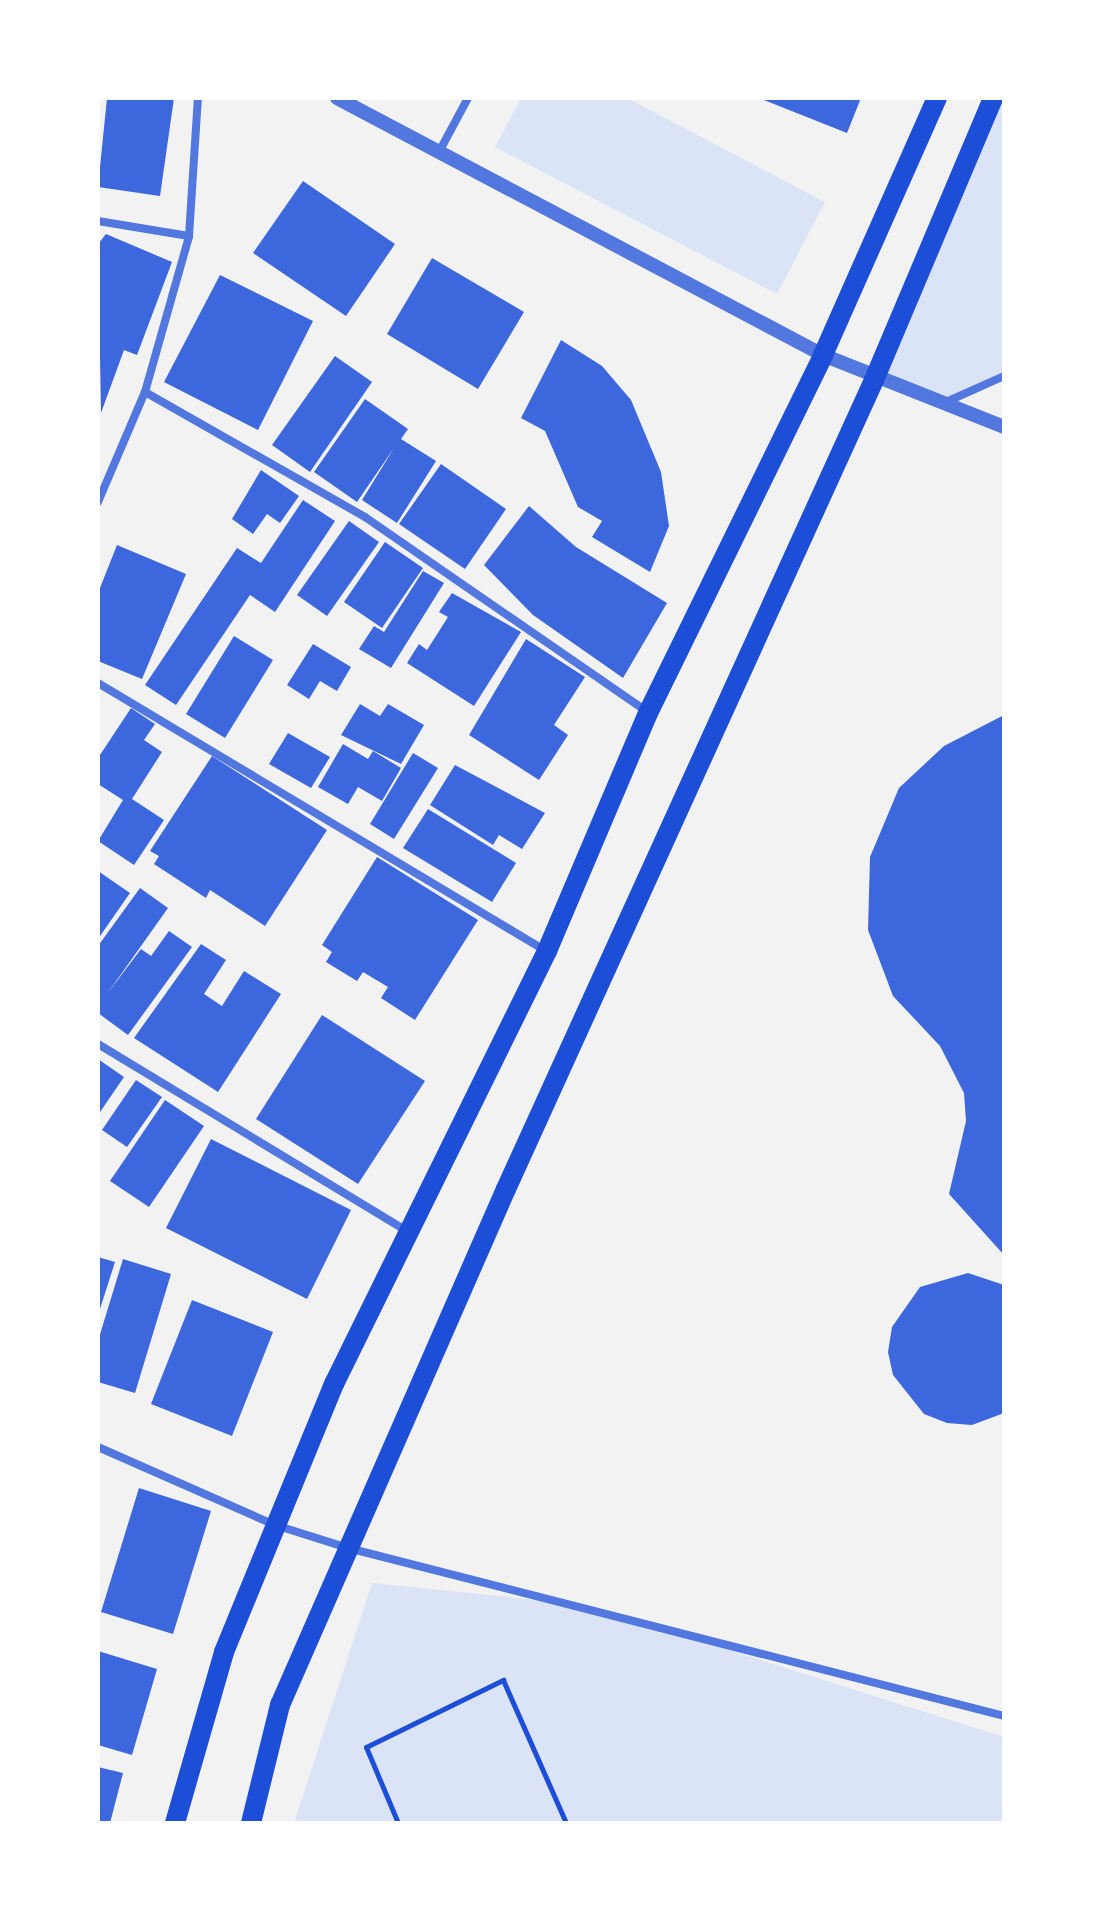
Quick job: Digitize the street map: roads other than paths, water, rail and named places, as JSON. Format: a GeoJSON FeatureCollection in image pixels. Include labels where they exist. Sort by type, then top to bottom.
{"type":"FeatureCollection","features":[{"type":"Feature","properties":{"kind":"main road"},"geometry":{"type":"LineString","coordinates":[[175,1823],[224,1652],[334,1384],[547,951],[648,713],[823,355],[937,98]]}},
{"type":"Feature","properties":{"kind":"main road"},"geometry":{"type":"LineString","coordinates":[[251,1823],[280,1705],[874,380],[993,98]]}},
{"type":"Feature","properties":{"kind":"street"},"geometry":{"type":"LineString","coordinates":[[98,502],[145,392],[189,236],[198,98]]}},
{"type":"Feature","properties":{"kind":"street"},"geometry":{"type":"LineString","coordinates":[[337,98],[823,355],[874,380],[946,402],[1004,427]]}},
{"type":"Feature","properties":{"kind":"street"},"geometry":{"type":"LineString","coordinates":[[439,152],[468,98]]}},
{"type":"Feature","properties":{"kind":"street"},"geometry":{"type":"LineString","coordinates":[[98,221],[189,236]]}},
{"type":"Feature","properties":{"kind":"street"},"geometry":{"type":"LineString","coordinates":[[946,402],[1004,376]]}},
{"type":"Feature","properties":{"kind":"street"},"geometry":{"type":"LineString","coordinates":[[145,392],[365,517],[648,713]]}},
{"type":"Feature","properties":{"kind":"street"},"geometry":{"type":"LineString","coordinates":[[98,683],[547,951]]}},
{"type":"Feature","properties":{"kind":"street"},"geometry":{"type":"LineString","coordinates":[[98,1044],[410,1232]]}},
{"type":"Feature","properties":{"kind":"street"},"geometry":{"type":"LineString","coordinates":[[98,1447],[275,1525],[348,1548],[1004,1716]]}}]}
